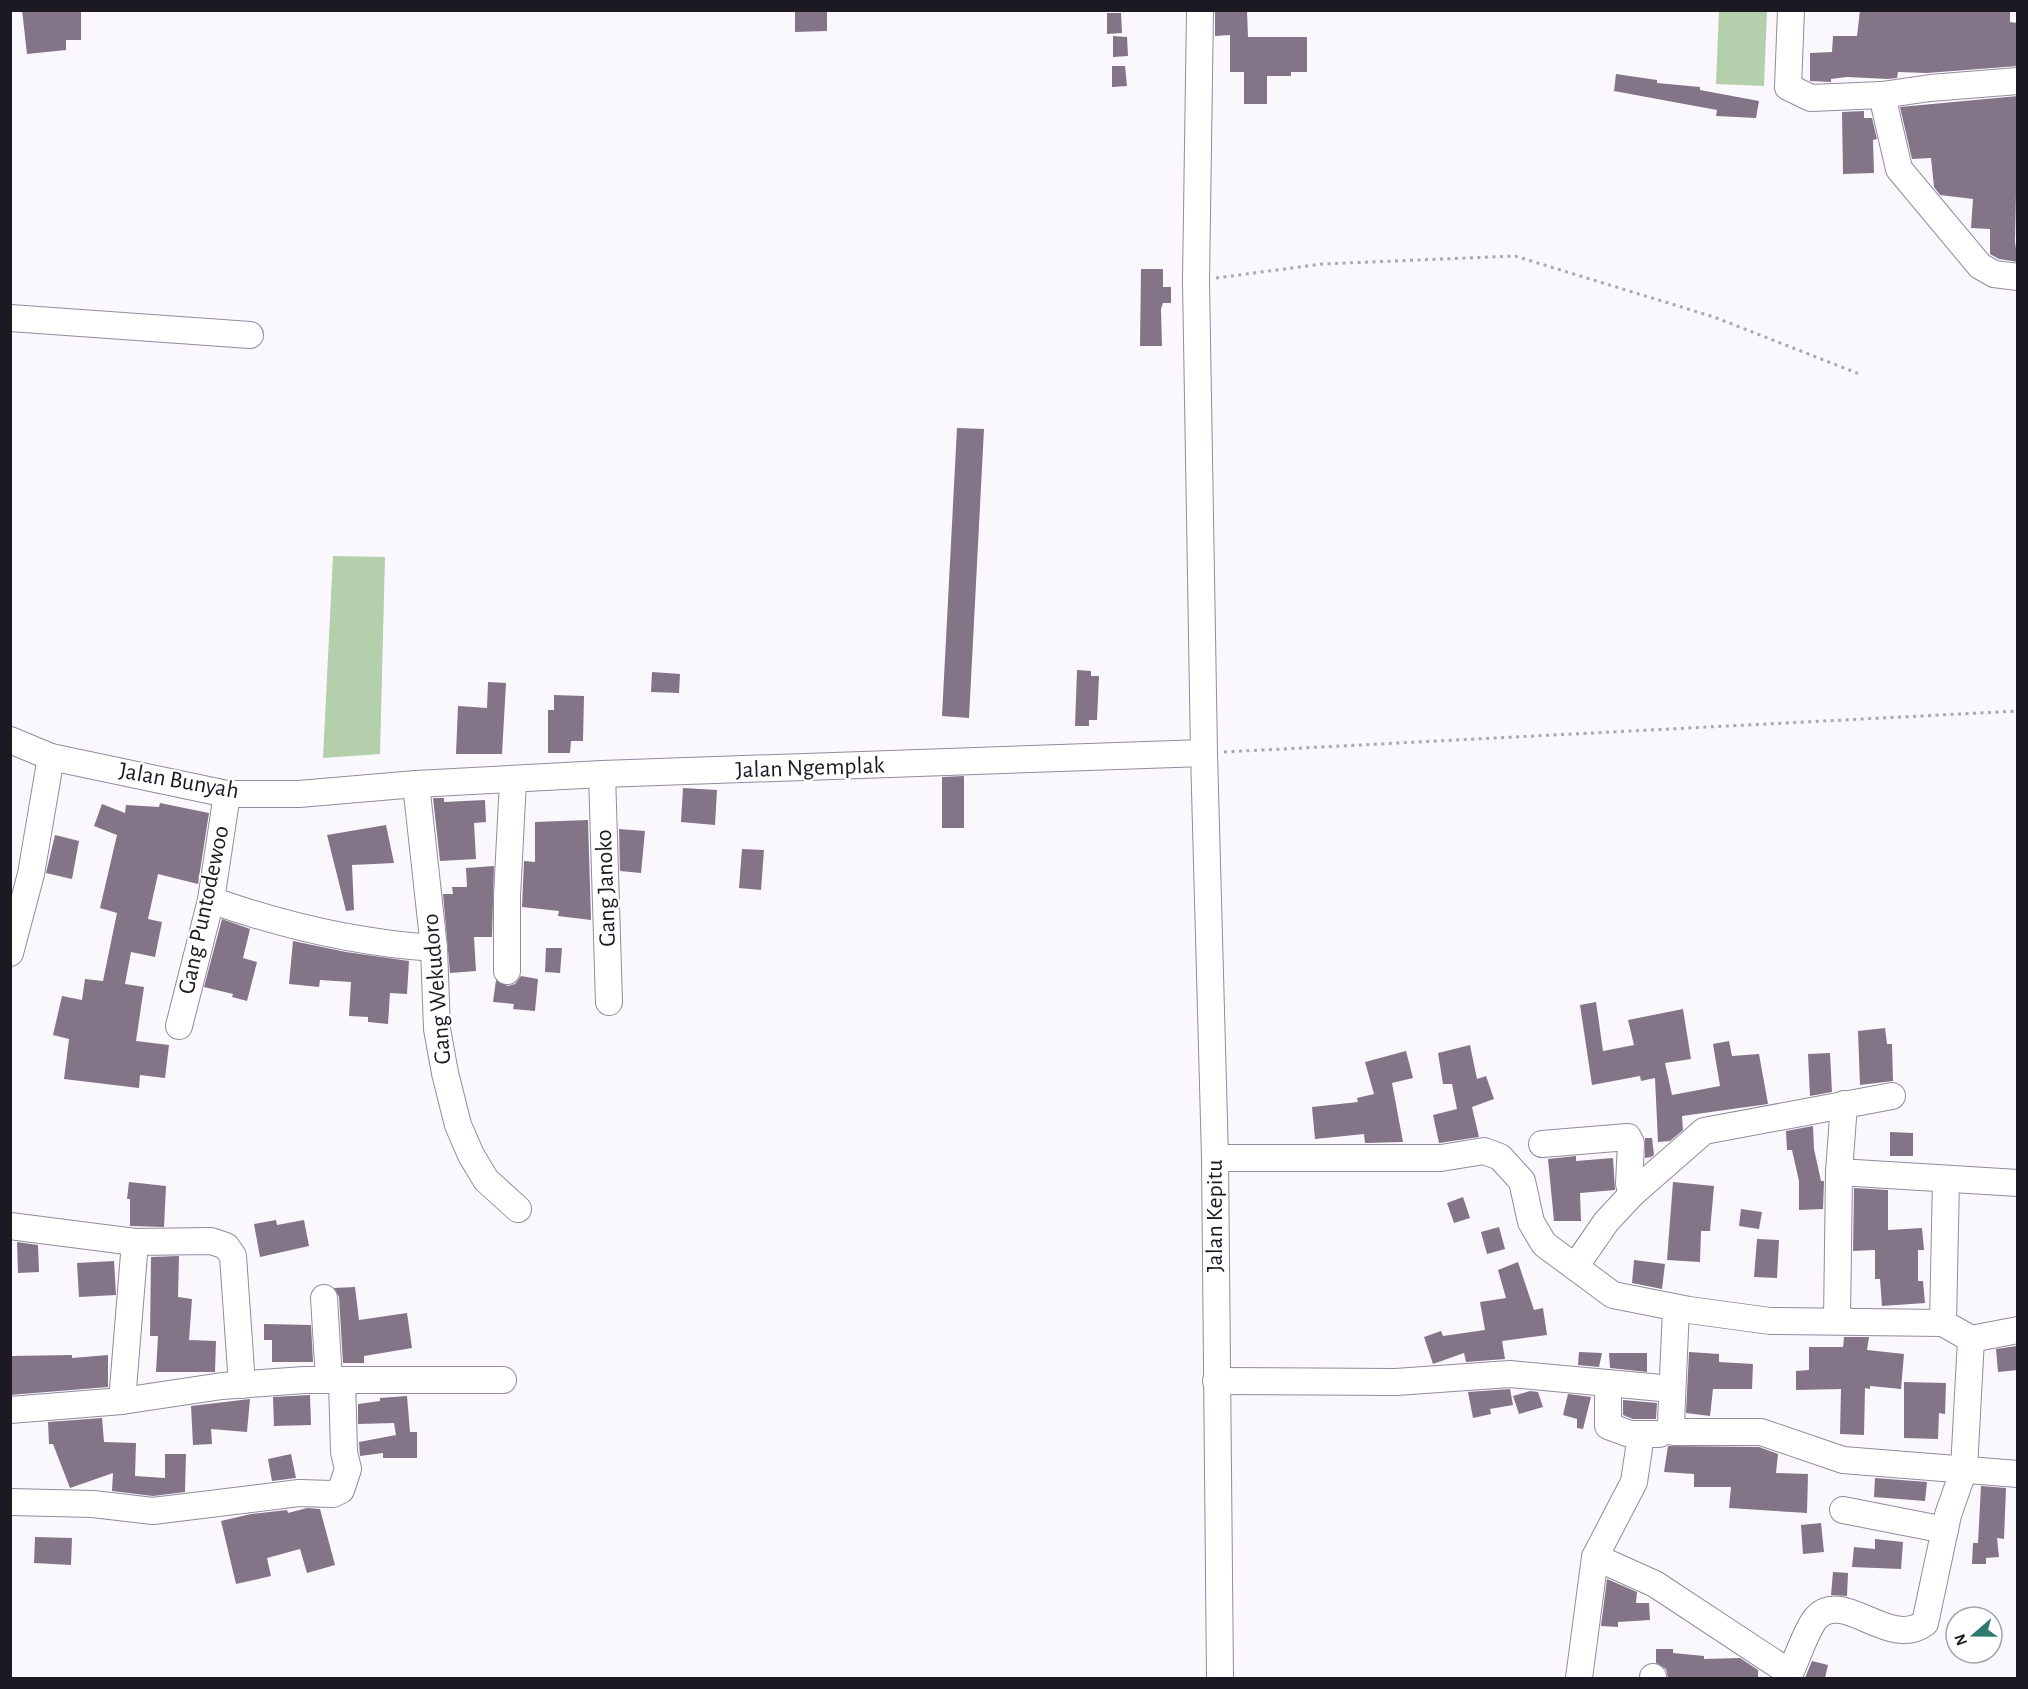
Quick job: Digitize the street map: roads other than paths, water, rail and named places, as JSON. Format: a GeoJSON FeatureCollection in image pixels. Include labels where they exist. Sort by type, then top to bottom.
{"type":"FeatureCollection","features":[{"type":"Feature","properties":{"kind":"street","name":"Jalan Kepitu"},"geometry":{"type":"LineString","coordinates":[[1200,10],[1196,281],[1204,753],[1215,1158],[1220,1678]]}},
{"type":"Feature","properties":{"kind":"street"},"geometry":{"type":"LineString","coordinates":[[1791,10],[1789,89],[1810,99],[1882,95],[1930,88],[2018,81]]}},
{"type":"Feature","properties":{"kind":"street"},"geometry":{"type":"LineString","coordinates":[[1882,95],[1899,169],[1980,266],[1994,274],[2018,277]]}},
{"type":"Feature","properties":{"kind":"street"},"geometry":{"type":"LineString","coordinates":[[10,318],[250,334]]}},
{"type":"Feature","properties":{"kind":"street","name":"Jalan Bunyah"},"geometry":{"type":"LineString","coordinates":[[10,740],[51,757],[227,794],[299,795],[417,784]]}},
{"type":"Feature","properties":{"kind":"street","name":"Jalan Ngemplak"},"geometry":{"type":"LineString","coordinates":[[417,784],[602,774],[1204,753]]}},
{"type":"Feature","properties":{"kind":"street"},"geometry":{"type":"LineString","coordinates":[[10,953],[31,874],[51,757]]}},
{"type":"Feature","properties":{"kind":"street","name":"Gang Janoko"},"geometry":{"type":"LineString","coordinates":[[602,774],[609,1002]]}},
{"type":"Feature","properties":{"kind":"street"},"geometry":{"type":"LineString","coordinates":[[507,971],[507,897],[513,780]]}},
{"type":"Feature","properties":{"kind":"street","name":"Gang Wekudoro"},"geometry":{"type":"LineString","coordinates":[[417,784],[434,948],[437,1029],[458,1125],[486,1180],[518,1209]]}},
{"type":"Feature","properties":{"kind":"street","name":"Gang Puntodewoo"},"geometry":{"type":"LineString","coordinates":[[179,1026],[211,900],[227,794]]}},
{"type":"Feature","properties":{"kind":"street"},"geometry":{"type":"LineString","coordinates":[[211,900],[268,920],[312,930],[379,944],[434,948]]}},
{"type":"Feature","properties":{"kind":"street"},"geometry":{"type":"LineString","coordinates":[[1575,1267],[1606,1221],[1632,1194],[1704,1131],[1892,1096]]}},
{"type":"Feature","properties":{"kind":"street"},"geometry":{"type":"LineString","coordinates":[[1837,1321],[1839,1172],[1844,1104]]}},
{"type":"Feature","properties":{"kind":"street"},"geometry":{"type":"LineString","coordinates":[[1542,1144],[1628,1137],[1631,1143],[1629,1184],[1632,1194]]}},
{"type":"Feature","properties":{"kind":"street"},"geometry":{"type":"LineString","coordinates":[[1215,1158],[1441,1158],[1484,1151],[1500,1157],[1522,1181],[1531,1222],[1544,1244],[1613,1295],[1676,1308],[1770,1321],[1943,1323],[1971,1339],[2018,1330]]}},
{"type":"Feature","properties":{"kind":"street"},"geometry":{"type":"LineString","coordinates":[[1839,1172],[2018,1183]]}},
{"type":"Feature","properties":{"kind":"street"},"geometry":{"type":"LineString","coordinates":[[1943,1323],[1946,1179]]}},
{"type":"Feature","properties":{"kind":"street"},"geometry":{"type":"LineString","coordinates":[[10,1226],[112,1237],[135,1242],[211,1241],[226,1246],[233,1256],[242,1384]]}},
{"type":"Feature","properties":{"kind":"street"},"geometry":{"type":"LineString","coordinates":[[122,1401],[135,1242]]}},
{"type":"Feature","properties":{"kind":"street"},"geometry":{"type":"LineString","coordinates":[[10,1502],[93,1504],[153,1511],[299,1492],[333,1494],[341,1490],[348,1469],[324,1298]]}},
{"type":"Feature","properties":{"kind":"street"},"geometry":{"type":"LineString","coordinates":[[1673,1432],[1671,1423],[1676,1308]]}},
{"type":"Feature","properties":{"kind":"street"},"geometry":{"type":"LineString","coordinates":[[1600,1548],[1790,1676],[1816,1618],[1830,1611],[1844,1609],[1866,1620],[1902,1631],[1918,1628],[1925,1623],[1945,1530],[1964,1469],[1971,1339]]}},
{"type":"Feature","properties":{"kind":"street"},"geometry":{"type":"LineString","coordinates":[[1216,1381],[1396,1382],[1510,1374],[1672,1389]]}},
{"type":"Feature","properties":{"kind":"street"},"geometry":{"type":"LineString","coordinates":[[10,1410],[122,1401],[242,1384],[335,1380],[503,1380]]}},
{"type":"Feature","properties":{"kind":"street"},"geometry":{"type":"LineString","coordinates":[[1608,1383],[1608,1426],[1641,1435],[1673,1432],[1761,1432],[1778,1435],[1843,1460],[2018,1474]]}},
{"type":"Feature","properties":{"kind":"street"},"geometry":{"type":"LineString","coordinates":[[1579,1678],[1600,1548],[1634,1482],[1641,1435]]}},
{"type":"Feature","properties":{"kind":"street"},"geometry":{"type":"LineString","coordinates":[[1844,1510],[1945,1530]]}}]}
